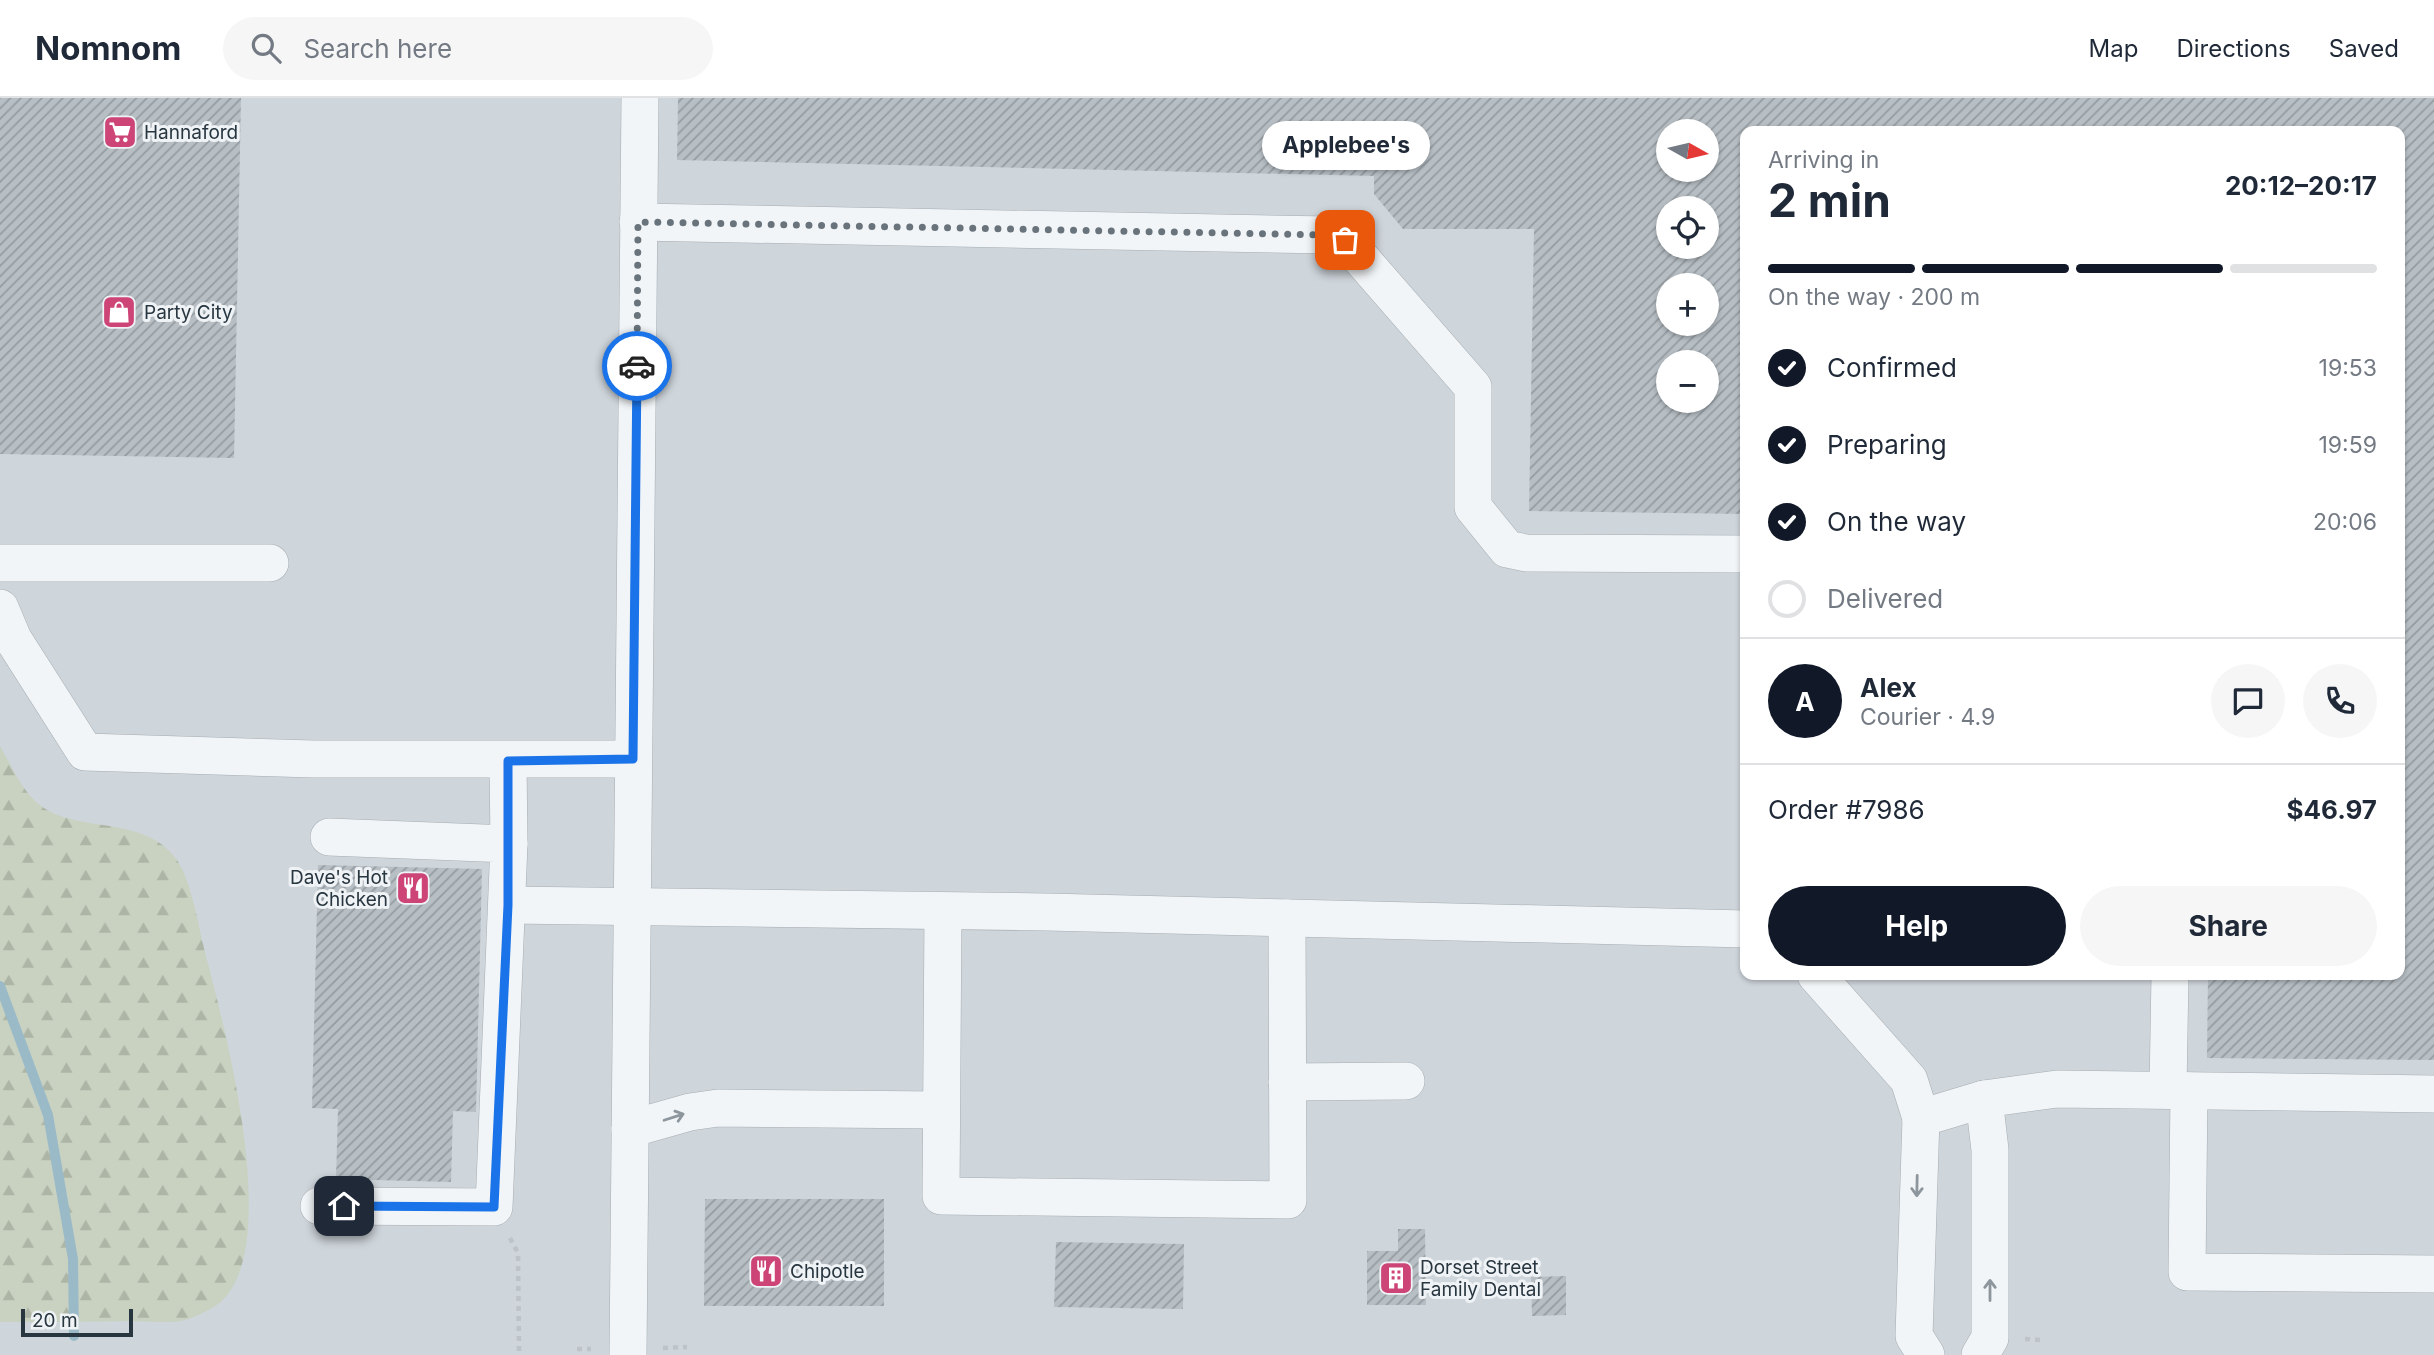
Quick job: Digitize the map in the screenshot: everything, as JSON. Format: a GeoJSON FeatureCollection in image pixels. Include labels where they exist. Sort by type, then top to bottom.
{"type":"FeatureCollection","features":[{"type":"Feature","properties":{"kind":"lane"},"geometry":{"type":"LineString","coordinates":[[628,1355],[640,98]]}},
{"type":"Feature","properties":{"kind":"lane"},"geometry":{"type":"LineString","coordinates":[[638,222],[1328,235],[1345,240],[1474,387],[1473,506],[1507,549],[1526,553],[1740,554]]}},
{"type":"Feature","properties":{"kind":"lane"},"geometry":{"type":"LineString","coordinates":[[0,563],[271,563]]}},
{"type":"Feature","properties":{"kind":"lane"},"geometry":{"type":"LineString","coordinates":[[0,608],[13,639],[85,752],[508,761],[633,759]]}},
{"type":"Feature","properties":{"kind":"lane"},"geometry":{"type":"LineString","coordinates":[[319,1206],[494,1207],[508,905],[508,761]]}},
{"type":"Feature","properties":{"kind":"lane"},"geometry":{"type":"LineString","coordinates":[[329,837],[509,844]]}},
{"type":"Feature","properties":{"kind":"lane"},"geometry":{"type":"LineString","coordinates":[[508,905],[1740,929]]}},
{"type":"Feature","properties":{"kind":"lane"},"geometry":{"type":"LineString","coordinates":[[943,912],[941,1196],[1288,1200],[1287,918]]}},
{"type":"Feature","properties":{"kind":"lane"},"geometry":{"type":"LineString","coordinates":[[1820,980],[1909,1080],[1921,1118],[1914,1336],[1926,1355]]}},
{"type":"Feature","properties":{"kind":"lane"},"geometry":{"type":"LineString","coordinates":[[2170,980],[2187,1272],[2434,1274]]}},
{"type":"Feature","properties":{"kind":"lane"},"geometry":{"type":"LineString","coordinates":[[1909,1080],[1984,1099]]}},
{"type":"Feature","properties":{"kind":"lane"},"geometry":{"type":"LineString","coordinates":[[1287,1082],[1406,1081]]}},
{"type":"Feature","properties":{"kind":"lane"},"geometry":{"type":"LineString","coordinates":[[1921,1118],[1984,1099],[2057,1089],[2434,1094]]}},
{"type":"Feature","properties":{"kind":"lane"},"geometry":{"type":"LineString","coordinates":[[1980,1355],[1990,1338],[1990,1150],[1984,1099]]}},
{"type":"Feature","properties":{"kind":"lane"},"geometry":{"type":"LineString","coordinates":[[630,1129],[690,1112],[718,1108],[941,1110]]}},
{"type":"Feature","properties":{"kind":"path"},"geometry":{"type":"LineString","coordinates":[[494,1207],[518,1253],[519,1351]]}},
{"type":"Feature","properties":{"kind":"shaded area"},"geometry":{"type":"Polygon","coordinates":[[[0,98],[2434,98],[2434,1355],[0,1355],[0,98]]]}},
{"type":"Feature","properties":{"kind":"green space"},"geometry":{"type":"Polygon","coordinates":[[[0,746],[29,794],[49,811],[67,818],[145,835],[162,845],[177,860],[187,881],[236,1085],[249,1194],[246,1242],[236,1281],[214,1307],[189,1319],[166,1322],[0,1322],[0,746]]]}},
{"type":"Feature","properties":{"kind":"building","name":"Party City"},"geometry":{"type":"Polygon","coordinates":[[[0,98],[241,98],[234,458],[0,454],[0,98]]]}},
{"type":"Feature","properties":{"kind":"building"},"geometry":{"type":"Polygon","coordinates":[[[678,98],[2434,98],[2434,1060],[2207,1058],[2208,980],[2405,980],[2405,126],[1740,126],[1740,514],[1529,511],[1534,229],[1403,229],[1374,194],[1374,176],[677,160],[678,98]]]}},
{"type":"Feature","properties":{"kind":"building"},"geometry":{"type":"Polygon","coordinates":[[[318,865],[482,869],[476,1112],[453,1111],[451,1182],[336,1179],[338,1109],[312,1108],[318,865]]]}},
{"type":"Feature","properties":{"kind":"building"},"geometry":{"type":"Polygon","coordinates":[[[705,1199],[884,1199],[884,1306],[704,1306],[705,1199]]]}},
{"type":"Feature","properties":{"kind":"building","name":"Dorset Street Family Dental"},"geometry":{"type":"Polygon","coordinates":[[[1398,1229],[1425,1229],[1426,1305],[1367,1305],[1367,1251],[1398,1251],[1398,1229]]]}},
{"type":"Feature","properties":{"kind":"building"},"geometry":{"type":"Polygon","coordinates":[[[1056,1242],[1184,1244],[1183,1309],[1054,1307],[1056,1242]]]}},
{"type":"Feature","properties":{"kind":"building"},"geometry":{"type":"Polygon","coordinates":[[[1566,1276],[1566,1315],[1532,1316],[1531,1277],[1566,1276]]]}},
{"type":"Feature","properties":{"kind":"waterway"},"geometry":{"type":"LineString","coordinates":[[0,986],[48,1115],[73,1259],[74,1336]]}},
{"type":"Feature","properties":{"kind":"way so far"},"geometry":{"type":"LineString","coordinates":[[637,366],[638,222],[820,228],[1328,235],[1345,240]]}},
{"type":"Feature","properties":{"kind":"place","name":"Hannaford"},"geometry":{"type":"Point","coordinates":[120,132]}},
{"type":"Feature","properties":{"kind":"place","name":"Applebee's"},"geometry":{"type":"Point","coordinates":[1345,240]}},
{"type":"Feature","properties":{"kind":"place","name":"Party City"},"geometry":{"type":"Point","coordinates":[119,312]}},
{"type":"Feature","properties":{"kind":"place","name":"Dave's Hot Chicken"},"geometry":{"type":"Point","coordinates":[413,888]}},
{"type":"Feature","properties":{"kind":"place","name":"Chipotle"},"geometry":{"type":"Point","coordinates":[766,1271]}},
{"type":"Feature","properties":{"kind":"place","name":"Dorset Street Family Dental"},"geometry":{"type":"Point","coordinates":[1396,1278]}},
{"type":"Feature","properties":{"kind":"route"},"geometry":{"type":"LineString","coordinates":[[344,1206],[494,1207],[508,905],[508,761],[633,759],[637,366]]}}]}
